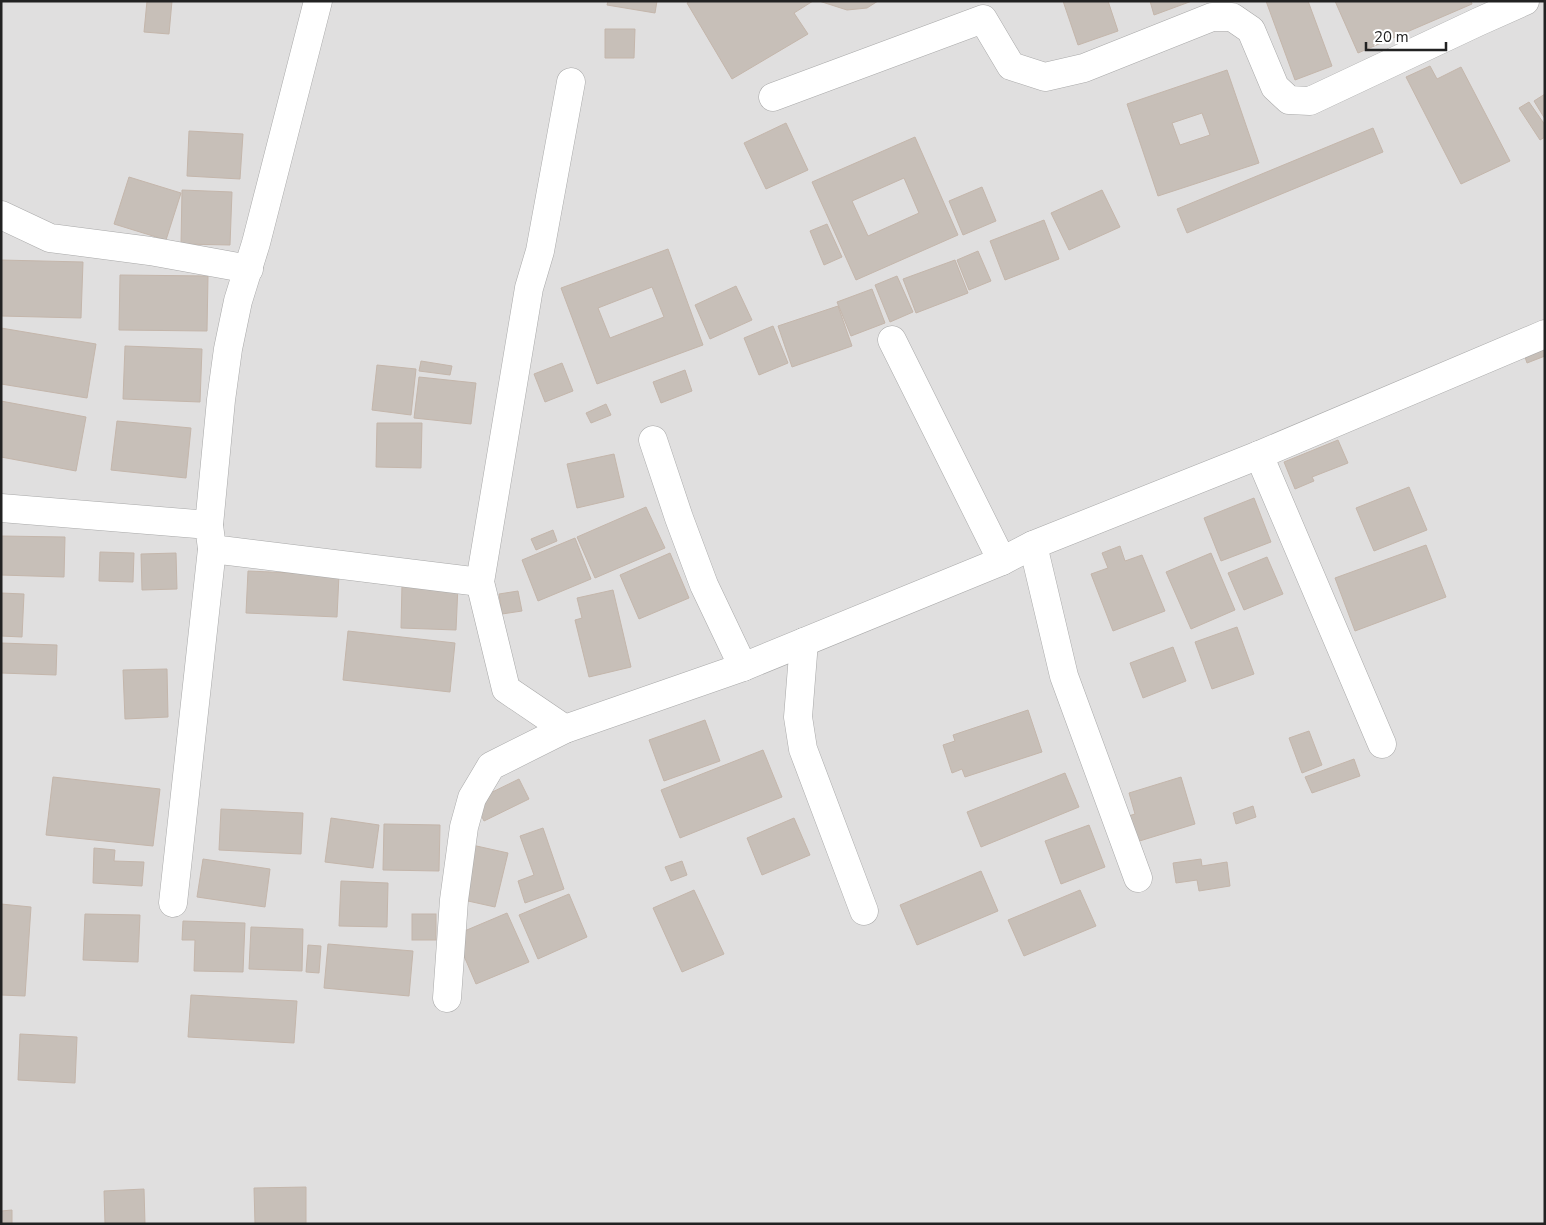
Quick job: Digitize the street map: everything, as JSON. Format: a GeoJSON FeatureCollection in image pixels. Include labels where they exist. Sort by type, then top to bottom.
{"type":"FeatureCollection","features":[{"type":"Feature","properties":{"kind":"street"},"geometry":{"type":"LineString","coordinates":[[173,903],[210,537],[221,400],[228,349],[238,301],[249,270],[318,1]]}},
{"type":"Feature","properties":{"kind":"street"},"geometry":{"type":"LineString","coordinates":[[773,97],[980,10],[1011,66],[1045,77],[1084,68],[1212,18],[1232,17],[1251,30],[1275,87],[1289,100],[1310,101],[1525,1]]}},
{"type":"Feature","properties":{"kind":"street"},"geometry":{"type":"LineString","coordinates":[[565,729],[506,689],[480,582],[529,288],[540,251],[571,82]]}},
{"type":"Feature","properties":{"kind":"street"},"geometry":{"type":"LineString","coordinates":[[1,215],[50,238],[150,251],[249,270]]}},
{"type":"Feature","properties":{"kind":"street"},"geometry":{"type":"LineString","coordinates":[[447,998],[454,900],[464,827],[472,798],[491,766],[565,729],[743,667],[1002,561],[1033,545],[1259,455],[1545,334]]}},
{"type":"Feature","properties":{"kind":"street"},"geometry":{"type":"LineString","coordinates":[[892,340],[1002,561]]}},
{"type":"Feature","properties":{"kind":"street"},"geometry":{"type":"LineString","coordinates":[[652,440],[704,585],[743,667]]}},
{"type":"Feature","properties":{"kind":"street"},"geometry":{"type":"LineString","coordinates":[[1259,455],[1382,744]]}},
{"type":"Feature","properties":{"kind":"street"},"geometry":{"type":"LineString","coordinates":[[1,508],[210,537],[480,582]]}},
{"type":"Feature","properties":{"kind":"street"},"geometry":{"type":"LineString","coordinates":[[1033,545],[1064,676],[1138,878]]}},
{"type":"Feature","properties":{"kind":"street"},"geometry":{"type":"LineString","coordinates":[[804,642],[798,717],[803,749],[864,910]]}},
{"type":"Feature","properties":{"kind":"shaded area"},"geometry":{"type":"Polygon","coordinates":[[[1,1],[1545,1],[1545,1224],[1,1224],[1,1]]]}},
{"type":"Feature","properties":{"kind":"building"},"geometry":{"type":"Polygon","coordinates":[[[147,1],[172,1],[169,34],[144,32],[147,1]]]}},
{"type":"Feature","properties":{"kind":"building"},"geometry":{"type":"Polygon","coordinates":[[[608,1],[657,1],[655,13],[607,5],[608,1]]]}},
{"type":"Feature","properties":{"kind":"building"},"geometry":{"type":"Polygon","coordinates":[[[690,1],[813,1],[794,13],[808,34],[732,79],[687,3],[690,1]]]}},
{"type":"Feature","properties":{"kind":"building"},"geometry":{"type":"Polygon","coordinates":[[[819,1],[878,1],[867,8],[847,10],[819,1]]]}},
{"type":"Feature","properties":{"kind":"building"},"geometry":{"type":"Polygon","coordinates":[[[1063,1],[1108,1],[1118,31],[1078,45],[1063,1]]]}},
{"type":"Feature","properties":{"kind":"building"},"geometry":{"type":"Polygon","coordinates":[[[1150,1],[1192,1],[1154,15],[1150,1]]]}},
{"type":"Feature","properties":{"kind":"building"},"geometry":{"type":"Polygon","coordinates":[[[1266,1],[1308,1],[1332,66],[1295,80],[1266,1]]]}},
{"type":"Feature","properties":{"kind":"building"},"geometry":{"type":"Polygon","coordinates":[[[1335,1],[1471,1],[1472,4],[1358,53],[1335,1]]]}},
{"type":"Feature","properties":{"kind":"building"},"geometry":{"type":"Polygon","coordinates":[[[605,29],[635,29],[634,58],[605,58],[605,29]]]}},
{"type":"Feature","properties":{"kind":"building"},"geometry":{"type":"Polygon","coordinates":[[[1430,66],[1437,79],[1461,67],[1510,161],[1461,184],[1406,77],[1430,66]]]}},
{"type":"Feature","properties":{"kind":"building"},"geometry":{"type":"Polygon","coordinates":[[[1227,70],[1259,163],[1158,196],[1127,104],[1227,70]],[[1202,113],[1172,123],[1180,145],[1210,135],[1202,113]]]}},
{"type":"Feature","properties":{"kind":"building"},"geometry":{"type":"Polygon","coordinates":[[[1545,94],[1545,119],[1534,101],[1545,94]]]}},
{"type":"Feature","properties":{"kind":"building"},"geometry":{"type":"Polygon","coordinates":[[[1529,102],[1545,125],[1545,137],[1540,140],[1519,108],[1529,102]]]}},
{"type":"Feature","properties":{"kind":"building"},"geometry":{"type":"Polygon","coordinates":[[[786,123],[808,170],[766,189],[744,143],[786,123]]]}},
{"type":"Feature","properties":{"kind":"building"},"geometry":{"type":"Polygon","coordinates":[[[1373,128],[1383,152],[1187,233],[1177,209],[1373,128]]]}},
{"type":"Feature","properties":{"kind":"building"},"geometry":{"type":"Polygon","coordinates":[[[189,131],[243,134],[240,179],[187,176],[189,131]]]}},
{"type":"Feature","properties":{"kind":"building"},"geometry":{"type":"Polygon","coordinates":[[[915,137],[958,235],[856,280],[812,182],[915,137]],[[904,178],[852,201],[868,236],[919,213],[904,178]]]}},
{"type":"Feature","properties":{"kind":"building"},"geometry":{"type":"Polygon","coordinates":[[[129,177],[181,193],[166,240],[114,224],[129,177]]]}},
{"type":"Feature","properties":{"kind":"building"},"geometry":{"type":"Polygon","coordinates":[[[982,187],[996,221],[963,235],[949,201],[982,187]]]}},
{"type":"Feature","properties":{"kind":"building"},"geometry":{"type":"Polygon","coordinates":[[[182,190],[232,192],[230,245],[181,244],[182,190]]]}},
{"type":"Feature","properties":{"kind":"building"},"geometry":{"type":"Polygon","coordinates":[[[1102,190],[1120,227],[1069,250],[1051,213],[1102,190]]]}},
{"type":"Feature","properties":{"kind":"building"},"geometry":{"type":"Polygon","coordinates":[[[1044,220],[1059,259],[1005,280],[990,241],[1044,220]]]}},
{"type":"Feature","properties":{"kind":"building"},"geometry":{"type":"Polygon","coordinates":[[[827,224],[842,257],[824,265],[810,231],[827,224]]]}},
{"type":"Feature","properties":{"kind":"building"},"geometry":{"type":"Polygon","coordinates":[[[668,249],[703,345],[597,384],[561,288],[668,249]],[[652,287],[598,308],[610,338],[664,317],[652,287]]]}},
{"type":"Feature","properties":{"kind":"building"},"geometry":{"type":"Polygon","coordinates":[[[978,251],[991,281],[969,290],[957,260],[978,251]]]}},
{"type":"Feature","properties":{"kind":"building"},"geometry":{"type":"Polygon","coordinates":[[[1,260],[83,262],[81,318],[1,316],[1,260]]]}},
{"type":"Feature","properties":{"kind":"building"},"geometry":{"type":"Polygon","coordinates":[[[955,260],[968,293],[916,313],[903,279],[955,260]]]}},
{"type":"Feature","properties":{"kind":"building"},"geometry":{"type":"Polygon","coordinates":[[[120,275],[208,276],[207,331],[119,330],[120,275]]]}},
{"type":"Feature","properties":{"kind":"building"},"geometry":{"type":"Polygon","coordinates":[[[897,276],[913,312],[890,322],[875,285],[897,276]]]}},
{"type":"Feature","properties":{"kind":"building"},"geometry":{"type":"Polygon","coordinates":[[[736,286],[752,320],[710,339],[695,305],[736,286]]]}},
{"type":"Feature","properties":{"kind":"building"},"geometry":{"type":"Polygon","coordinates":[[[872,289],[885,323],[851,336],[837,302],[872,289]]]}},
{"type":"Feature","properties":{"kind":"building"},"geometry":{"type":"Polygon","coordinates":[[[838,306],[852,346],[792,367],[778,326],[838,306]]]}},
{"type":"Feature","properties":{"kind":"building"},"geometry":{"type":"Polygon","coordinates":[[[773,326],[788,363],[759,375],[744,338],[773,326]]]}},
{"type":"Feature","properties":{"kind":"building"},"geometry":{"type":"Polygon","coordinates":[[[1,328],[96,344],[87,398],[1,384],[1,328]]]}},
{"type":"Feature","properties":{"kind":"building"},"geometry":{"type":"Polygon","coordinates":[[[1545,340],[1545,356],[1527,363],[1522,348],[1545,340]]]}},
{"type":"Feature","properties":{"kind":"building"},"geometry":{"type":"Polygon","coordinates":[[[125,346],[202,349],[200,402],[123,399],[125,346]]]}},
{"type":"Feature","properties":{"kind":"building"},"geometry":{"type":"Polygon","coordinates":[[[421,361],[452,366],[450,375],[419,371],[421,361]]]}},
{"type":"Feature","properties":{"kind":"building"},"geometry":{"type":"Polygon","coordinates":[[[562,363],[573,391],[545,402],[534,374],[562,363]]]}},
{"type":"Feature","properties":{"kind":"building"},"geometry":{"type":"Polygon","coordinates":[[[377,365],[416,369],[411,415],[372,410],[377,365]]]}},
{"type":"Feature","properties":{"kind":"building"},"geometry":{"type":"Polygon","coordinates":[[[685,370],[692,391],[661,403],[653,382],[685,370]]]}},
{"type":"Feature","properties":{"kind":"building"},"geometry":{"type":"Polygon","coordinates":[[[419,377],[476,383],[471,424],[414,418],[419,377]]]}},
{"type":"Feature","properties":{"kind":"building"},"geometry":{"type":"Polygon","coordinates":[[[1,401],[86,417],[76,471],[1,457],[1,401]]]}},
{"type":"Feature","properties":{"kind":"building"},"geometry":{"type":"Polygon","coordinates":[[[606,404],[611,415],[591,423],[586,413],[606,404]]]}},
{"type":"Feature","properties":{"kind":"building"},"geometry":{"type":"Polygon","coordinates":[[[117,421],[191,428],[186,478],[111,470],[117,421]]]}},
{"type":"Feature","properties":{"kind":"building"},"geometry":{"type":"Polygon","coordinates":[[[377,423],[422,423],[421,468],[376,467],[377,423]]]}},
{"type":"Feature","properties":{"kind":"building"},"geometry":{"type":"Polygon","coordinates":[[[1338,440],[1348,463],[1312,477],[1314,481],[1295,489],[1284,462],[1338,440]]]}},
{"type":"Feature","properties":{"kind":"building"},"geometry":{"type":"Polygon","coordinates":[[[614,454],[624,497],[577,508],[567,464],[614,454]]]}},
{"type":"Feature","properties":{"kind":"building"},"geometry":{"type":"Polygon","coordinates":[[[1409,487],[1427,530],[1374,551],[1356,508],[1409,487]]]}},
{"type":"Feature","properties":{"kind":"building"},"geometry":{"type":"Polygon","coordinates":[[[1254,498],[1271,542],[1221,561],[1204,518],[1254,498]]]}},
{"type":"Feature","properties":{"kind":"building"},"geometry":{"type":"Polygon","coordinates":[[[646,507],[665,548],[595,578],[577,537],[646,507]]]}},
{"type":"Feature","properties":{"kind":"building"},"geometry":{"type":"Polygon","coordinates":[[[553,530],[557,541],[536,550],[531,539],[553,530]]]}},
{"type":"Feature","properties":{"kind":"building"},"geometry":{"type":"Polygon","coordinates":[[[1,536],[65,537],[64,577],[1,575],[1,536]]]}},
{"type":"Feature","properties":{"kind":"building"},"geometry":{"type":"Polygon","coordinates":[[[575,538],[591,579],[538,601],[522,560],[575,538]]]}},
{"type":"Feature","properties":{"kind":"building"},"geometry":{"type":"Polygon","coordinates":[[[1426,545],[1446,597],[1355,631],[1335,578],[1426,545]]]}},
{"type":"Feature","properties":{"kind":"building"},"geometry":{"type":"Polygon","coordinates":[[[1120,546],[1125,561],[1142,555],[1165,611],[1113,631],[1091,574],[1108,568],[1102,553],[1120,546]]]}},
{"type":"Feature","properties":{"kind":"building"},"geometry":{"type":"Polygon","coordinates":[[[100,552],[134,553],[133,582],[99,581],[100,552]]]}},
{"type":"Feature","properties":{"kind":"building"},"geometry":{"type":"Polygon","coordinates":[[[176,553],[177,589],[142,590],[141,554],[176,553]]]}},
{"type":"Feature","properties":{"kind":"building"},"geometry":{"type":"Polygon","coordinates":[[[670,553],[689,598],[639,619],[620,575],[670,553]]]}},
{"type":"Feature","properties":{"kind":"building"},"geometry":{"type":"Polygon","coordinates":[[[1211,553],[1235,610],[1191,629],[1166,572],[1211,553]]]}},
{"type":"Feature","properties":{"kind":"building"},"geometry":{"type":"Polygon","coordinates":[[[1267,557],[1283,594],[1244,610],[1228,573],[1267,557]]]}},
{"type":"Feature","properties":{"kind":"building"},"geometry":{"type":"Polygon","coordinates":[[[248,571],[339,575],[337,617],[246,613],[248,571]]]}},
{"type":"Feature","properties":{"kind":"building"},"geometry":{"type":"Polygon","coordinates":[[[402,584],[458,586],[456,630],[401,628],[402,584]]]}},
{"type":"Feature","properties":{"kind":"building"},"geometry":{"type":"Polygon","coordinates":[[[613,590],[631,667],[589,677],[575,620],[582,618],[577,598],[613,590]]]}},
{"type":"Feature","properties":{"kind":"building"},"geometry":{"type":"Polygon","coordinates":[[[518,591],[522,611],[502,614],[499,594],[518,591]]]}},
{"type":"Feature","properties":{"kind":"building"},"geometry":{"type":"Polygon","coordinates":[[[1,593],[24,594],[22,637],[1,636],[1,593]]]}},
{"type":"Feature","properties":{"kind":"building"},"geometry":{"type":"Polygon","coordinates":[[[1237,627],[1254,674],[1212,689],[1195,642],[1237,627]]]}},
{"type":"Feature","properties":{"kind":"building"},"geometry":{"type":"Polygon","coordinates":[[[348,631],[455,643],[450,692],[343,680],[348,631]]]}},
{"type":"Feature","properties":{"kind":"building"},"geometry":{"type":"Polygon","coordinates":[[[1,643],[57,645],[56,675],[1,673],[1,643]]]}},
{"type":"Feature","properties":{"kind":"building"},"geometry":{"type":"Polygon","coordinates":[[[1173,647],[1186,681],[1143,698],[1130,663],[1173,647]]]}},
{"type":"Feature","properties":{"kind":"building"},"geometry":{"type":"Polygon","coordinates":[[[167,669],[168,717],[125,719],[123,670],[167,669]]]}},
{"type":"Feature","properties":{"kind":"building"},"geometry":{"type":"Polygon","coordinates":[[[1028,710],[1042,752],[965,777],[962,769],[952,773],[943,745],[955,741],[953,735],[1028,710]]]}},
{"type":"Feature","properties":{"kind":"building"},"geometry":{"type":"Polygon","coordinates":[[[705,720],[720,761],[664,781],[649,740],[705,720]]]}},
{"type":"Feature","properties":{"kind":"building"},"geometry":{"type":"Polygon","coordinates":[[[1309,731],[1322,765],[1302,773],[1289,738],[1309,731]]]}},
{"type":"Feature","properties":{"kind":"building"},"geometry":{"type":"Polygon","coordinates":[[[763,750],[782,797],[680,838],[661,790],[763,750]]]}},
{"type":"Feature","properties":{"kind":"building"},"geometry":{"type":"Polygon","coordinates":[[[1354,759],[1360,776],[1312,793],[1305,777],[1354,759]]]}},
{"type":"Feature","properties":{"kind":"building"},"geometry":{"type":"Polygon","coordinates":[[[1065,773],[1079,807],[981,847],[967,812],[1065,773]]]}},
{"type":"Feature","properties":{"kind":"building"},"geometry":{"type":"Polygon","coordinates":[[[53,777],[160,789],[153,846],[46,835],[53,777]]]}},
{"type":"Feature","properties":{"kind":"building"},"geometry":{"type":"Polygon","coordinates":[[[1181,777],[1195,824],[1133,843],[1125,817],[1135,814],[1129,793],[1181,777]]]}},
{"type":"Feature","properties":{"kind":"building"},"geometry":{"type":"Polygon","coordinates":[[[519,779],[529,799],[484,821],[474,801],[519,779]]]}},
{"type":"Feature","properties":{"kind":"building"},"geometry":{"type":"Polygon","coordinates":[[[1253,806],[1256,817],[1236,824],[1233,813],[1253,806]]]}},
{"type":"Feature","properties":{"kind":"building"},"geometry":{"type":"Polygon","coordinates":[[[221,809],[303,813],[301,854],[219,850],[221,809]]]}},
{"type":"Feature","properties":{"kind":"building"},"geometry":{"type":"Polygon","coordinates":[[[331,818],[379,825],[373,868],[325,862],[331,818]]]}},
{"type":"Feature","properties":{"kind":"building"},"geometry":{"type":"Polygon","coordinates":[[[794,818],[810,855],[762,875],[747,838],[794,818]]]}},
{"type":"Feature","properties":{"kind":"building"},"geometry":{"type":"Polygon","coordinates":[[[384,824],[440,825],[439,871],[383,870],[384,824]]]}},
{"type":"Feature","properties":{"kind":"building"},"geometry":{"type":"Polygon","coordinates":[[[1089,825],[1105,867],[1061,884],[1045,841],[1089,825]]]}},
{"type":"Feature","properties":{"kind":"building"},"geometry":{"type":"Polygon","coordinates":[[[543,828],[564,889],[525,903],[518,881],[534,875],[520,836],[543,828]]]}},
{"type":"Feature","properties":{"kind":"building"},"geometry":{"type":"Polygon","coordinates":[[[472,845],[508,853],[495,907],[459,899],[472,845]]]}},
{"type":"Feature","properties":{"kind":"building"},"geometry":{"type":"Polygon","coordinates":[[[94,848],[115,850],[114,861],[144,862],[142,886],[93,883],[94,848]]]}},
{"type":"Feature","properties":{"kind":"building"},"geometry":{"type":"Polygon","coordinates":[[[203,859],[270,869],[265,907],[197,897],[203,859]]]}},
{"type":"Feature","properties":{"kind":"building"},"geometry":{"type":"Polygon","coordinates":[[[1201,859],[1202,866],[1227,862],[1230,886],[1199,891],[1197,880],[1176,883],[1173,863],[1201,859]]]}},
{"type":"Feature","properties":{"kind":"building"},"geometry":{"type":"Polygon","coordinates":[[[682,861],[687,875],[671,881],[665,867],[682,861]]]}},
{"type":"Feature","properties":{"kind":"building"},"geometry":{"type":"Polygon","coordinates":[[[981,871],[998,911],[917,945],[900,905],[981,871]]]}},
{"type":"Feature","properties":{"kind":"building"},"geometry":{"type":"Polygon","coordinates":[[[341,881],[388,883],[387,927],[339,926],[341,881]]]}},
{"type":"Feature","properties":{"kind":"building"},"geometry":{"type":"Polygon","coordinates":[[[694,890],[724,954],[682,972],[653,908],[694,890]]]}},
{"type":"Feature","properties":{"kind":"building"},"geometry":{"type":"Polygon","coordinates":[[[1080,890],[1096,926],[1024,956],[1008,920],[1080,890]]]}},
{"type":"Feature","properties":{"kind":"building"},"geometry":{"type":"Polygon","coordinates":[[[569,894],[587,937],[538,959],[519,915],[569,894]]]}},
{"type":"Feature","properties":{"kind":"building"},"geometry":{"type":"Polygon","coordinates":[[[1,904],[31,907],[25,996],[1,995],[1,904]]]}},
{"type":"Feature","properties":{"kind":"building"},"geometry":{"type":"Polygon","coordinates":[[[507,913],[529,962],[476,984],[455,935],[507,913]]]}},
{"type":"Feature","properties":{"kind":"building"},"geometry":{"type":"Polygon","coordinates":[[[85,914],[140,915],[138,962],[83,960],[85,914]]]}},
{"type":"Feature","properties":{"kind":"building"},"geometry":{"type":"Polygon","coordinates":[[[412,914],[436,914],[436,940],[412,940],[412,914]]]}},
{"type":"Feature","properties":{"kind":"building"},"geometry":{"type":"Polygon","coordinates":[[[183,921],[245,923],[243,972],[194,971],[195,940],[182,940],[183,921]]]}},
{"type":"Feature","properties":{"kind":"building"},"geometry":{"type":"Polygon","coordinates":[[[251,927],[303,929],[302,971],[249,969],[251,927]]]}},
{"type":"Feature","properties":{"kind":"building"},"geometry":{"type":"Polygon","coordinates":[[[328,944],[413,951],[409,996],[324,988],[328,944]]]}},
{"type":"Feature","properties":{"kind":"building"},"geometry":{"type":"Polygon","coordinates":[[[308,945],[321,946],[319,973],[306,972],[308,945]]]}},
{"type":"Feature","properties":{"kind":"building"},"geometry":{"type":"Polygon","coordinates":[[[191,995],[297,1001],[294,1043],[188,1037],[191,995]]]}},
{"type":"Feature","properties":{"kind":"building"},"geometry":{"type":"Polygon","coordinates":[[[20,1034],[77,1037],[75,1083],[18,1080],[20,1034]]]}},
{"type":"Feature","properties":{"kind":"building"},"geometry":{"type":"Polygon","coordinates":[[[306,1187],[306,1224],[255,1224],[254,1188],[306,1187]]]}},
{"type":"Feature","properties":{"kind":"building"},"geometry":{"type":"Polygon","coordinates":[[[144,1189],[145,1224],[105,1224],[104,1191],[144,1189]]]}},
{"type":"Feature","properties":{"kind":"building"},"geometry":{"type":"Polygon","coordinates":[[[12,1210],[12,1224],[1,1224],[1,1211],[12,1210]]]}}]}
